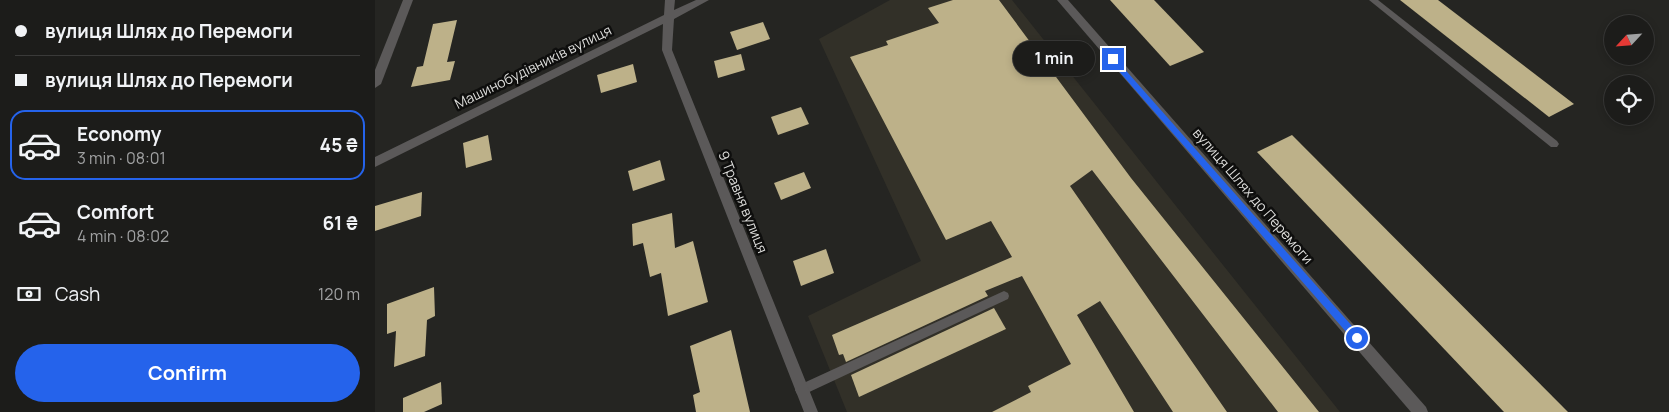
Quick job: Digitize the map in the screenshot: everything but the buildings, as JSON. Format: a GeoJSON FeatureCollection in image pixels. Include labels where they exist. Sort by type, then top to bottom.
{"type":"FeatureCollection","features":[{"type":"Feature","properties":{"kind":"street"},"geometry":{"type":"LineString","coordinates":[[375,84],[408,0]]}},
{"type":"Feature","properties":{"kind":"street","name":"9 Травня вулиця"},"geometry":{"type":"LineString","coordinates":[[670,0],[667,50],[811,412]]}},
{"type":"Feature","properties":{"kind":"street","name":"Машинобудівників вулиця"},"geometry":{"type":"LineString","coordinates":[[375,162],[668,16],[704,0]]}},
{"type":"Feature","properties":{"kind":"street","name":"вулиця Шлях до Перемоги"},"geometry":{"type":"LineString","coordinates":[[1061,0],[1421,412]]}},
{"type":"Feature","properties":{"kind":"lane"},"geometry":{"type":"LineString","coordinates":[[1373,0],[1554,144]]}},
{"type":"Feature","properties":{"kind":"lane"},"geometry":{"type":"LineString","coordinates":[[801,390],[1004,296]]}},
{"type":"Feature","properties":{"kind":"shaded area"},"geometry":{"type":"Polygon","coordinates":[[[890,0],[1012,0],[1340,412],[847,412],[808,316],[921,261],[819,39],[890,0]]]}},
{"type":"Feature","properties":{"kind":"route"},"geometry":{"type":"LineString","coordinates":[[1113,59],[1357,338]]}}]}
